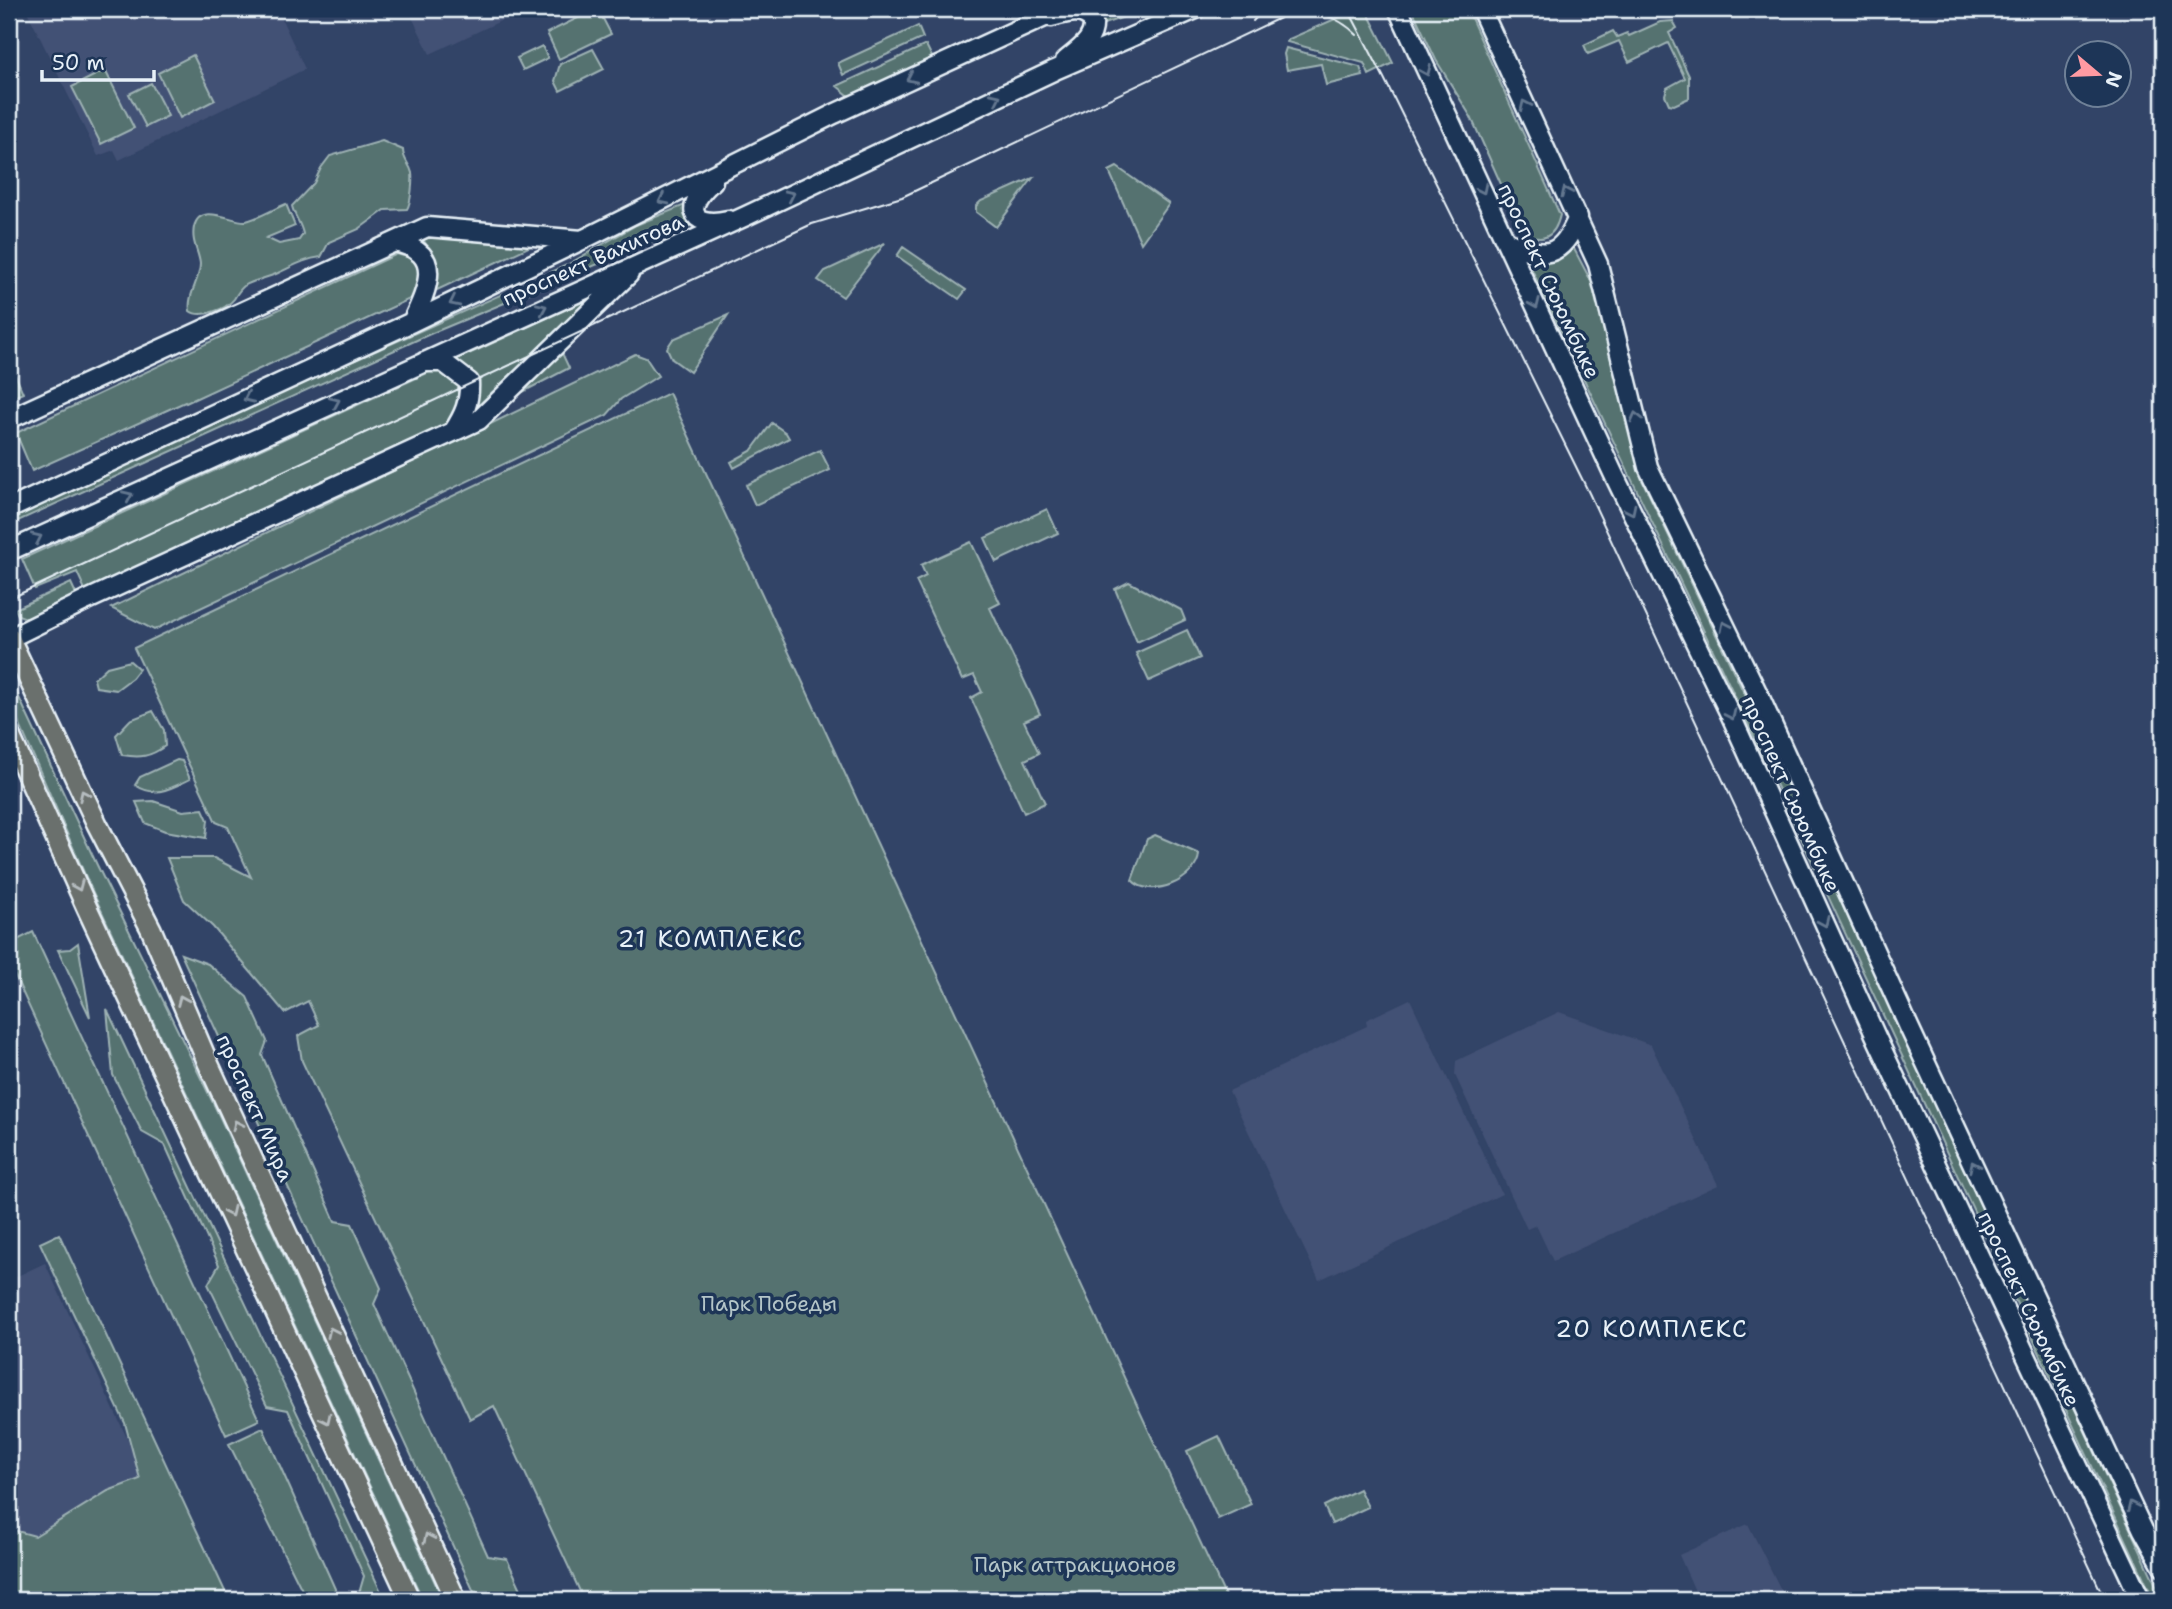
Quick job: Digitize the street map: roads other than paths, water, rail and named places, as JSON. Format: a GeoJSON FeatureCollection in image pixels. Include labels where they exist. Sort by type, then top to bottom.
{"type":"FeatureCollection","features":[{"type":"Feature","properties":{"kind":"main road","name":"проспект Вахитова"},"geometry":{"type":"LineString","coordinates":[[9,509],[412,322],[834,114],[1062,9]]}},
{"type":"Feature","properties":{"kind":"main road","name":"проспект Вахитова"},"geometry":{"type":"LineString","coordinates":[[9,551],[746,216],[1055,70],[1196,9]]}},
{"type":"Feature","properties":{"kind":"main road","name":"проспект Сююмбике"},"geometry":{"type":"LineString","coordinates":[[1398,9],[1613,473],[1731,716],[1877,1039],[2141,1600]]}},
{"type":"Feature","properties":{"kind":"main road","name":"проспект Сююмбике"},"geometry":{"type":"LineString","coordinates":[[1480,9],[1598,264],[1648,467],[1761,700],[1909,1027],[2137,1517],[2163,1566]]}},
{"type":"Feature","properties":{"kind":"main road"},"geometry":{"type":"LineString","coordinates":[[1037,20],[1080,12],[1094,21],[1094,32],[1090,38],[1055,70]]}},
{"type":"Feature","properties":{"kind":"main road"},"geometry":{"type":"LineString","coordinates":[[729,167],[700,191],[694,202],[695,213],[701,220],[712,224],[746,216]]}},
{"type":"Feature","properties":{"kind":"main road"},"geometry":{"type":"LineString","coordinates":[[1507,242],[1531,253],[1549,254],[1562,246],[1571,235],[1578,217]]}},
{"type":"Feature","properties":{"kind":"main road"},"geometry":{"type":"LineString","coordinates":[[9,419],[427,227],[582,240]]}},
{"type":"Feature","properties":{"kind":"main road"},"geometry":{"type":"LineString","coordinates":[[394,242],[416,249],[428,266],[426,291],[412,322]]}},
{"type":"Feature","properties":{"kind":"main road"},"geometry":{"type":"LineString","coordinates":[[9,637],[479,420],[639,264]]}},
{"type":"Feature","properties":{"kind":"main road"},"geometry":{"type":"LineString","coordinates":[[422,362],[443,362],[469,382],[465,413],[453,432]]}},
{"type":"Feature","properties":{"kind":"main road","name":"проспект Мира"},"geometry":{"type":"LineString","coordinates":[[9,637],[97,824],[152,929],[208,1063],[456,1600]]}},
{"type":"Feature","properties":{"kind":"main road"},"geometry":{"type":"LineString","coordinates":[[9,734],[87,908],[410,1600]]}},
{"type":"Feature","properties":{"kind":"tram line"},"geometry":{"type":"LineString","coordinates":[[1253,21],[1264,9]]}},
{"type":"Feature","properties":{"kind":"tram line"},"geometry":{"type":"LineString","coordinates":[[1348,9],[1589,493],[2105,1600]]}},
{"type":"Feature","properties":{"kind":"tram line"},"geometry":{"type":"LineString","coordinates":[[9,599],[812,224],[902,197],[1288,14],[1307,12],[1325,15],[1342,23],[1357,35]]}},
{"type":"Feature","properties":{"kind":"district","name":"21 КОМПЛЕКС"},"geometry":{"type":"Point","coordinates":[711,939]}},
{"type":"Feature","properties":{"kind":"district","name":"20 КОМПЛЕКС"},"geometry":{"type":"Point","coordinates":[1652,1329]}},
{"type":"Feature","properties":{"kind":"park label","name":"Парк Победы"},"geometry":{"type":"Point","coordinates":[769,1304]}},
{"type":"Feature","properties":{"kind":"park label","name":"Парк аттракционов"},"geometry":{"type":"Point","coordinates":[1075,1565]}}]}
